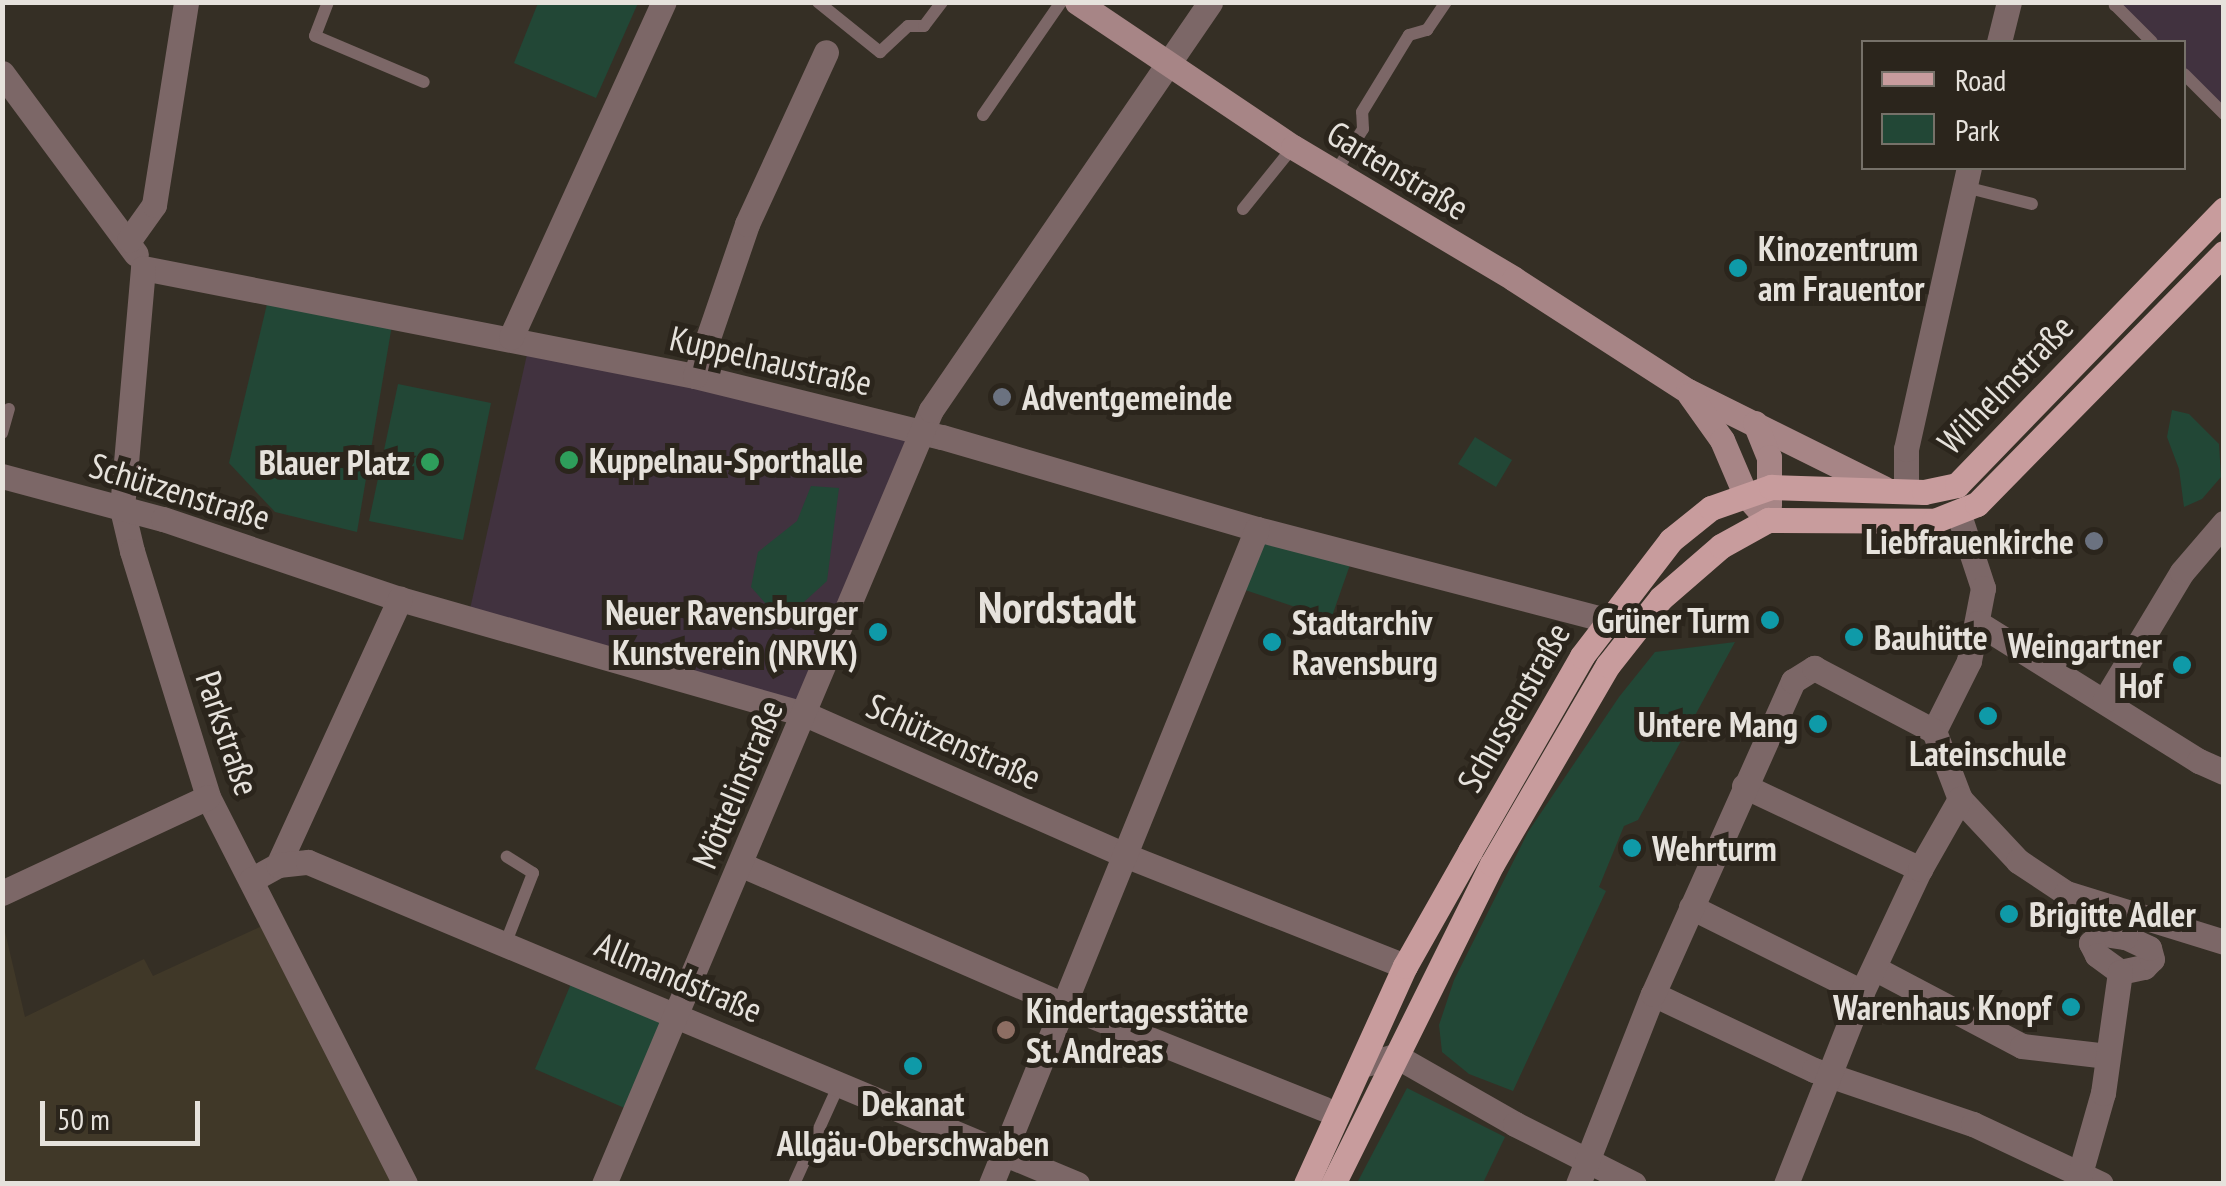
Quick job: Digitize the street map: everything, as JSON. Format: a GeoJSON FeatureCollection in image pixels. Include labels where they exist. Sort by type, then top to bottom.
{"type":"FeatureCollection","features":[{"type":"Feature","properties":{"kind":"main road","name":"Gartenstraße"},"geometry":{"type":"LineString","coordinates":[[1077,2],[1293,147],[1514,279],[1688,390],[1852,476],[1897,491]]}},
{"type":"Feature","properties":{"kind":"main road","name":"Wilhelmstraße"},"geometry":{"type":"LineString","coordinates":[[2224,209],[2080,355],[1984,462],[1948,489],[1959,515],[2001,482],[2224,253]]}},
{"type":"Feature","properties":{"kind":"main road","name":"Gartenstraße"},"geometry":{"type":"LineString","coordinates":[[1688,390],[1722,440],[1745,494],[1768,520]]}},
{"type":"Feature","properties":{"kind":"main road"},"geometry":{"type":"LineString","coordinates":[[1755,423],[1769,457],[1768,520]]}},
{"type":"Feature","properties":{"kind":"main road","name":"Schussenstraße"},"geometry":{"type":"LineString","coordinates":[[1306,1184],[1362,1066],[1397,963],[1606,620],[1670,540],[1711,508],[1771,487],[1948,489]]}},
{"type":"Feature","properties":{"kind":"main road","name":"Schussenstraße"},"geometry":{"type":"LineString","coordinates":[[1334,1184],[1492,864],[1608,665],[1661,598],[1721,546],[1768,520],[1934,521],[1959,515]]}},
{"type":"Feature","properties":{"kind":"street"},"geometry":{"type":"LineString","coordinates":[[129,240],[154,205],[186,2]]}},
{"type":"Feature","properties":{"kind":"street"},"geometry":{"type":"LineString","coordinates":[[512,338],[664,2]]}},
{"type":"Feature","properties":{"kind":"street","name":"Möttelinstraße"},"geometry":{"type":"LineString","coordinates":[[604,1184],[742,865],[920,432],[1210,2]]}},
{"type":"Feature","properties":{"kind":"street"},"geometry":{"type":"LineString","coordinates":[[2000,40],[2009,2]]}},
{"type":"Feature","properties":{"kind":"street"},"geometry":{"type":"LineString","coordinates":[[695,376],[747,224],[826,52]]}},
{"type":"Feature","properties":{"kind":"street"},"geometry":{"type":"LineString","coordinates":[[2,73],[129,240],[143,268]]}},
{"type":"Feature","properties":{"kind":"street"},"geometry":{"type":"LineString","coordinates":[[1897,491],[1967,177]]}},
{"type":"Feature","properties":{"kind":"street","name":"Kuppelnaustraße"},"geometry":{"type":"LineString","coordinates":[[143,268],[695,376],[1138,490],[1258,529],[1606,620]]}},
{"type":"Feature","properties":{"kind":"street","name":"Parkstraße"},"geometry":{"type":"LineString","coordinates":[[143,268],[122,509],[208,797],[405,1184]]}},
{"type":"Feature","properties":{"kind":"street","name":"Schützenstraße"},"geometry":{"type":"LineString","coordinates":[[2,476],[122,509],[400,599],[805,714],[1128,856],[1397,963]]}},
{"type":"Feature","properties":{"kind":"street"},"geometry":{"type":"LineString","coordinates":[[1934,731],[1970,661],[1983,588],[1959,515]]}},
{"type":"Feature","properties":{"kind":"street"},"geometry":{"type":"LineString","coordinates":[[2104,700],[2182,572],[2224,523]]}},
{"type":"Feature","properties":{"kind":"street"},"geometry":{"type":"LineString","coordinates":[[991,1184],[1067,1006],[1258,529]]}},
{"type":"Feature","properties":{"kind":"street"},"geometry":{"type":"LineString","coordinates":[[251,880],[278,865],[400,599]]}},
{"type":"Feature","properties":{"kind":"street"},"geometry":{"type":"LineString","coordinates":[[1978,623],[2198,761],[2224,772]]}},
{"type":"Feature","properties":{"kind":"street"},"geometry":{"type":"LineString","coordinates":[[1582,1172],[1652,994],[1744,786],[1793,681],[1814,668],[1934,731],[1960,799],[1999,843],[2034,874],[2126,926],[2224,942]]}},
{"type":"Feature","properties":{"kind":"street"},"geometry":{"type":"LineString","coordinates":[[1744,786],[1920,869]]}},
{"type":"Feature","properties":{"kind":"street"},"geometry":{"type":"LineString","coordinates":[[2,893],[208,797]]}},
{"type":"Feature","properties":{"kind":"street"},"geometry":{"type":"LineString","coordinates":[[1786,1184],[1862,992],[1920,869],[1960,799]]}},
{"type":"Feature","properties":{"kind":"street","name":"Allmandstraße"},"geometry":{"type":"LineString","coordinates":[[278,865],[308,862],[1077,1184]]}},
{"type":"Feature","properties":{"kind":"street"},"geometry":{"type":"LineString","coordinates":[[742,865],[1067,1006],[1324,1109]]}},
{"type":"Feature","properties":{"kind":"street"},"geometry":{"type":"LineString","coordinates":[[1691,908],[1862,992]]}},
{"type":"Feature","properties":{"kind":"street"},"geometry":{"type":"LineString","coordinates":[[1652,994],[1827,1075],[1973,1124],[2085,1180],[2103,1093],[2120,972],[2097,954],[2092,942],[2126,926]]}},
{"type":"Feature","properties":{"kind":"street"},"geometry":{"type":"LineString","coordinates":[[1874,968],[2022,1046],[2107,1056]]}},
{"type":"Feature","properties":{"kind":"street"},"geometry":{"type":"LineString","coordinates":[[1362,1066],[1396,1056],[1582,1172],[1634,1184]]}},
{"type":"Feature","properties":{"kind":"lane"},"geometry":{"type":"LineString","coordinates":[[328,2],[315,36],[424,82]]}},
{"type":"Feature","properties":{"kind":"lane"},"geometry":{"type":"LineString","coordinates":[[818,2],[880,52],[908,26],[924,26],[942,2]]}},
{"type":"Feature","properties":{"kind":"lane"},"geometry":{"type":"LineString","coordinates":[[983,115],[1061,2]]}},
{"type":"Feature","properties":{"kind":"lane"},"geometry":{"type":"LineString","coordinates":[[1335,172],[1362,130],[1362,112],[1409,35],[1428,30],[1446,2]]}},
{"type":"Feature","properties":{"kind":"lane"},"geometry":{"type":"LineString","coordinates":[[2117,2],[2115,5],[2150,40]]}},
{"type":"Feature","properties":{"kind":"lane"},"geometry":{"type":"LineString","coordinates":[[2186,76],[2224,114]]}},
{"type":"Feature","properties":{"kind":"lane"},"geometry":{"type":"LineString","coordinates":[[1243,209],[1293,147]]}},
{"type":"Feature","properties":{"kind":"lane"},"geometry":{"type":"LineString","coordinates":[[1967,177],[2032,204]]}},
{"type":"Feature","properties":{"kind":"lane"},"geometry":{"type":"LineString","coordinates":[[2,433],[9,409]]}},
{"type":"Feature","properties":{"kind":"lane"},"geometry":{"type":"LineString","coordinates":[[506,857],[533,873],[506,942]]}},
{"type":"Feature","properties":{"kind":"lane"},"geometry":{"type":"LineString","coordinates":[[794,1184],[840,1082]]}},
{"type":"Feature","properties":{"kind":"shaded area"},"geometry":{"type":"Polygon","coordinates":[[[2117,2],[2223,3],[2223,114],[2186,76],[2186,40],[2150,40],[2117,2]]]}},
{"type":"Feature","properties":{"kind":"shaded area"},"geometry":{"type":"Polygon","coordinates":[[[530,341],[920,431],[805,714],[468,618],[530,341]]]}},
{"type":"Feature","properties":{"kind":"shaded area"},"geometry":{"type":"Polygon","coordinates":[[[2,919],[25,1017],[144,959],[153,976],[262,926],[400,1183],[3,1183],[2,919]]]}},
{"type":"Feature","properties":{"kind":"green space"},"geometry":{"type":"Polygon","coordinates":[[[538,3],[638,3],[596,98],[514,63],[538,3]]]}},
{"type":"Feature","properties":{"kind":"green space"},"geometry":{"type":"Polygon","coordinates":[[[267,304],[392,325],[357,532],[275,512],[229,463],[267,304]]]}},
{"type":"Feature","properties":{"kind":"green space","name":"Blauer Platz"},"geometry":{"type":"Polygon","coordinates":[[[398,384],[491,403],[463,540],[369,521],[398,384]]]}},
{"type":"Feature","properties":{"kind":"green space"},"geometry":{"type":"Polygon","coordinates":[[[2172,410],[2189,414],[2219,444],[2221,477],[2202,499],[2184,507],[2179,469],[2167,437],[2172,410]]]}},
{"type":"Feature","properties":{"kind":"green space"},"geometry":{"type":"Polygon","coordinates":[[[1475,437],[1512,460],[1496,487],[1458,464],[1475,437]]]}},
{"type":"Feature","properties":{"kind":"green space"},"geometry":{"type":"Polygon","coordinates":[[[811,486],[839,488],[827,581],[782,622],[751,587],[758,552],[797,521],[811,486]]]}},
{"type":"Feature","properties":{"kind":"green space"},"geometry":{"type":"Polygon","coordinates":[[[1263,535],[1351,562],[1331,619],[1242,589],[1263,535]]]}},
{"type":"Feature","properties":{"kind":"green space"},"geometry":{"type":"Polygon","coordinates":[[[1735,642],[1638,820],[1624,826],[1599,887],[1606,891],[1513,1091],[1469,1074],[1442,1052],[1439,1025],[1454,980],[1528,832],[1619,697],[1655,652],[1735,642]]]}},
{"type":"Feature","properties":{"kind":"green space"},"geometry":{"type":"Polygon","coordinates":[[[576,972],[677,1015],[636,1113],[535,1069],[576,972]]]}},
{"type":"Feature","properties":{"kind":"green space"},"geometry":{"type":"Polygon","coordinates":[[[1407,1088],[1505,1137],[1483,1183],[1357,1183],[1407,1088]]]}},
{"type":"Feature","properties":{"kind":"place","name":"Kinozentrum am Frauentor"},"geometry":{"type":"Point","coordinates":[1738,268]}},
{"type":"Feature","properties":{"kind":"place","name":"Adventgemeinde"},"geometry":{"type":"Point","coordinates":[1002,397]}},
{"type":"Feature","properties":{"kind":"place","name":"Kuppelnau-Sporthalle"},"geometry":{"type":"Point","coordinates":[569,460]}},
{"type":"Feature","properties":{"kind":"place","name":"Blauer Platz"},"geometry":{"type":"Point","coordinates":[430,462]}},
{"type":"Feature","properties":{"kind":"place","name":"Liebfrauenkirche"},"geometry":{"type":"Point","coordinates":[2094,541]}},
{"type":"Feature","properties":{"kind":"place","name":"Grüner Turm"},"geometry":{"type":"Point","coordinates":[1770,620]}},
{"type":"Feature","properties":{"kind":"place","name":"Neuer Ravensburger Kunstverein (NRVK)"},"geometry":{"type":"Point","coordinates":[878,632]}},
{"type":"Feature","properties":{"kind":"place","name":"Bauhütte"},"geometry":{"type":"Point","coordinates":[1854,637]}},
{"type":"Feature","properties":{"kind":"place","name":"Stadtarchiv Ravensburg"},"geometry":{"type":"Point","coordinates":[1272,642]}},
{"type":"Feature","properties":{"kind":"place","name":"Weingartner Hof"},"geometry":{"type":"Point","coordinates":[2182,665]}},
{"type":"Feature","properties":{"kind":"place","name":"Lateinschule"},"geometry":{"type":"Point","coordinates":[1988,716]}},
{"type":"Feature","properties":{"kind":"place","name":"Untere Mang"},"geometry":{"type":"Point","coordinates":[1818,724]}},
{"type":"Feature","properties":{"kind":"place","name":"Wehrturm"},"geometry":{"type":"Point","coordinates":[1632,848]}},
{"type":"Feature","properties":{"kind":"place","name":"Brigitte Adler"},"geometry":{"type":"Point","coordinates":[2009,914]}},
{"type":"Feature","properties":{"kind":"place","name":"Warenhaus Knopf"},"geometry":{"type":"Point","coordinates":[2071,1007]}},
{"type":"Feature","properties":{"kind":"place","name":"Kindertagesstätte St. Andreas"},"geometry":{"type":"Point","coordinates":[1006,1030]}},
{"type":"Feature","properties":{"kind":"place","name":"Dekanat Allgäu-Oberschwaben"},"geometry":{"type":"Point","coordinates":[913,1066]}},
{"type":"Feature","properties":{"kind":"district","name":"Nordstadt"},"geometry":{"type":"Point","coordinates":[1057,607]}}]}
